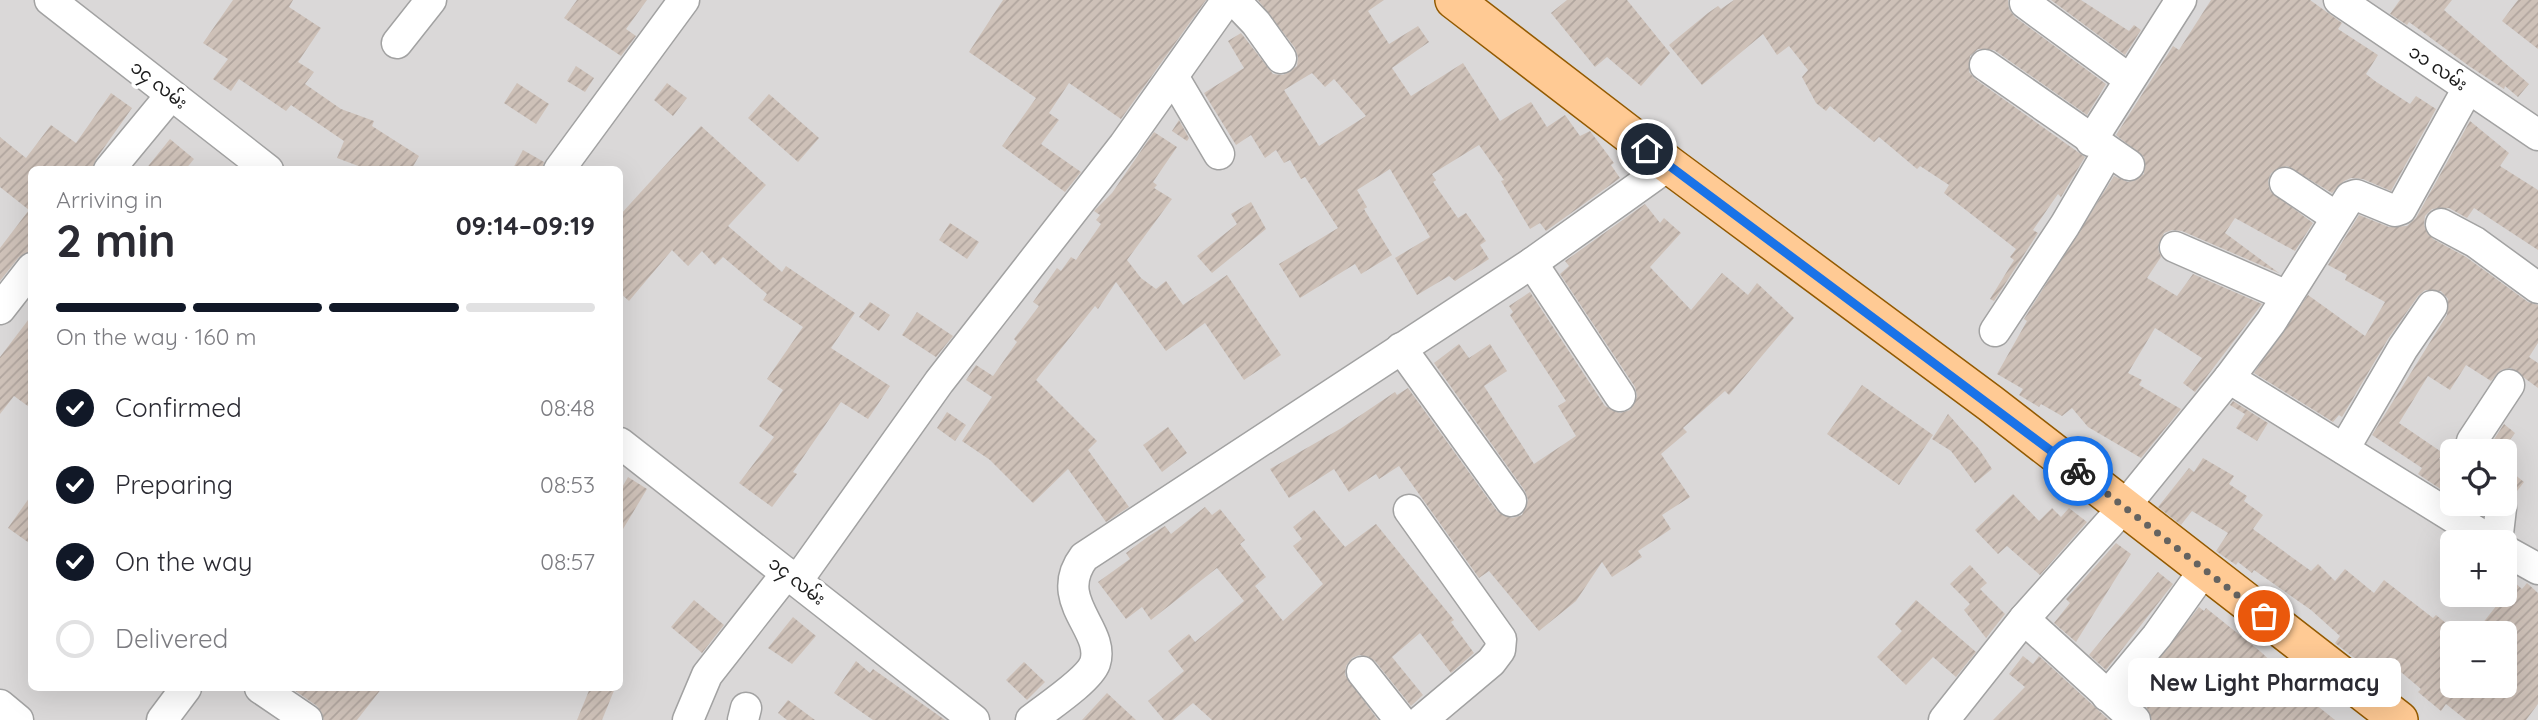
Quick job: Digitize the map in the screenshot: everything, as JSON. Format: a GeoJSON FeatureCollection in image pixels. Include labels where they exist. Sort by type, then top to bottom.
{"type":"FeatureCollection","features":[{"type":"Feature","properties":{"kind":"main road"},"geometry":{"type":"LineString","coordinates":[[1454,0],[1669,165],[1990,403],[2399,720]]}},
{"type":"Feature","properties":{"kind":"street","name":"၁၄ လမ်း"},"geometry":{"type":"LineString","coordinates":[[50,0],[263,166]]}},
{"type":"Feature","properties":{"kind":"street"},"geometry":{"type":"LineString","coordinates":[[397,43],[431,0]]}},
{"type":"Feature","properties":{"kind":"street"},"geometry":{"type":"LineString","coordinates":[[562,166],[684,0]]}},
{"type":"Feature","properties":{"kind":"street"},"geometry":{"type":"LineString","coordinates":[[688,720],[707,675],[792,577],[1174,78],[1227,0]]}},
{"type":"Feature","properties":{"kind":"street"},"geometry":{"type":"LineString","coordinates":[[1234,0],[1256,23],[1281,58]]}},
{"type":"Feature","properties":{"kind":"street"},"geometry":{"type":"LineString","coordinates":[[1995,331],[2109,153],[2129,79],[2181,0]]}},
{"type":"Feature","properties":{"kind":"street","name":"၁၁ လမ်း"},"geometry":{"type":"LineString","coordinates":[[2339,0],[2538,135]]}},
{"type":"Feature","properties":{"kind":"street"},"geometry":{"type":"LineString","coordinates":[[2025,3],[2129,79]]}},
{"type":"Feature","properties":{"kind":"street"},"geometry":{"type":"LineString","coordinates":[[1985,65],[2109,153]]}},
{"type":"Feature","properties":{"kind":"street"},"geometry":{"type":"LineString","coordinates":[[1174,78],[1219,154]]}},
{"type":"Feature","properties":{"kind":"street"},"geometry":{"type":"LineString","coordinates":[[1944,720],[2024,619],[2124,507],[2229,378],[2287,296],[2350,197],[2356,195],[2395,211],[2401,209],[2468,88]]}},
{"type":"Feature","properties":{"kind":"street"},"geometry":{"type":"LineString","coordinates":[[112,166],[171,94]]}},
{"type":"Feature","properties":{"kind":"street"},"geometry":{"type":"LineString","coordinates":[[1031,720],[1087,674],[1095,662],[1095,649],[1073,592],[1074,570],[1083,556],[1532,263],[1669,165]]}},
{"type":"Feature","properties":{"kind":"street"},"geometry":{"type":"LineString","coordinates":[[2285,183],[2336,217]]}},
{"type":"Feature","properties":{"kind":"street"},"geometry":{"type":"LineString","coordinates":[[2441,224],[2486,249],[2538,288]]}},
{"type":"Feature","properties":{"kind":"street"},"geometry":{"type":"LineString","coordinates":[[2175,247],[2287,296]]}},
{"type":"Feature","properties":{"kind":"street"},"geometry":{"type":"LineString","coordinates":[[1532,263],[1620,396]]}},
{"type":"Feature","properties":{"kind":"street"},"geometry":{"type":"LineString","coordinates":[[0,309],[28,273]]}},
{"type":"Feature","properties":{"kind":"street"},"geometry":{"type":"LineString","coordinates":[[2344,449],[2403,348],[2432,306]]}},
{"type":"Feature","properties":{"kind":"street"},"geometry":{"type":"LineString","coordinates":[[1401,348],[1511,501]]}},
{"type":"Feature","properties":{"kind":"street"},"geometry":{"type":"LineString","coordinates":[[2229,378],[2476,530]]}},
{"type":"Feature","properties":{"kind":"street"},"geometry":{"type":"LineString","coordinates":[[2473,439],[2509,385]]}},
{"type":"Feature","properties":{"kind":"street","name":"၁၄ လမ်း"},"geometry":{"type":"LineString","coordinates":[[623,445],[974,720]]}},
{"type":"Feature","properties":{"kind":"street"},"geometry":{"type":"LineString","coordinates":[[1409,510],[1501,639],[1500,650],[1491,662],[1422,720]]}},
{"type":"Feature","properties":{"kind":"street"},"geometry":{"type":"LineString","coordinates":[[2517,557],[2538,569]]}},
{"type":"Feature","properties":{"kind":"street"},"geometry":{"type":"LineString","coordinates":[[2107,696],[2157,636],[2205,569]]}},
{"type":"Feature","properties":{"kind":"street"},"geometry":{"type":"LineString","coordinates":[[2024,619],[2135,720]]}},
{"type":"Feature","properties":{"kind":"street"},"geometry":{"type":"LineString","coordinates":[[1362,672],[1399,720]]}},
{"type":"Feature","properties":{"kind":"street"},"geometry":{"type":"LineString","coordinates":[[162,720],[184,691]]}},
{"type":"Feature","properties":{"kind":"street"},"geometry":{"type":"LineString","coordinates":[[264,691],[307,720]]}},
{"type":"Feature","properties":{"kind":"street"},"geometry":{"type":"LineString","coordinates":[[0,705],[18,720]]}},
{"type":"Feature","properties":{"kind":"shaded area"},"geometry":{"type":"Polygon","coordinates":[[[0,0],[2538,0],[2538,720],[0,720],[0,0]]]}},
{"type":"Feature","properties":{"kind":"building"},"geometry":{"type":"Polygon","coordinates":[[[233,0],[293,0],[289,7],[321,28],[298,62],[314,72],[305,84],[341,109],[374,121],[372,126],[419,156],[413,166],[358,166],[337,158],[344,141],[291,105],[286,111],[239,79],[231,91],[213,79],[228,59],[203,43],[233,0]]]}},
{"type":"Feature","properties":{"kind":"building"},"geometry":{"type":"Polygon","coordinates":[[[577,0],[647,0],[626,29],[636,36],[621,56],[564,18],[577,0]]]}},
{"type":"Feature","properties":{"kind":"building"},"geometry":{"type":"Polygon","coordinates":[[[1003,0],[1206,0],[1121,119],[1069,83],[1049,113],[1059,120],[1041,144],[1081,172],[1065,192],[1002,146],[1036,98],[969,52],[1003,0]]]}},
{"type":"Feature","properties":{"kind":"building"},"geometry":{"type":"Polygon","coordinates":[[[1258,0],[1384,0],[1368,11],[1389,44],[1418,26],[1429,42],[1392,68],[1411,96],[1463,63],[1500,121],[1531,102],[1547,127],[1565,115],[1580,136],[1590,131],[1614,163],[1611,165],[1620,178],[1546,231],[1540,223],[1530,229],[1501,181],[1504,180],[1479,145],[1432,174],[1436,180],[1433,182],[1458,218],[1466,213],[1486,241],[1480,245],[1489,259],[1455,281],[1449,276],[1417,295],[1395,258],[1430,237],[1390,169],[1357,190],[1367,207],[1364,209],[1392,255],[1361,274],[1355,264],[1300,298],[1279,264],[1338,228],[1305,177],[1301,179],[1290,160],[1284,163],[1276,150],[1265,158],[1251,135],[1236,145],[1204,93],[1244,68],[1228,41],[1241,33],[1273,74],[1283,75],[1297,66],[1295,48],[1258,0]],[[1312,73],[1284,90],[1319,146],[1366,116],[1334,79],[1325,87],[1312,73]]]}},
{"type":"Feature","properties":{"kind":"building"},"geometry":{"type":"Polygon","coordinates":[[[1567,0],[1627,0],[1670,53],[1641,86],[1607,57],[1595,67],[1551,13],[1567,0]]]}},
{"type":"Feature","properties":{"kind":"building"},"geometry":{"type":"Polygon","coordinates":[[[1734,0],[2008,0],[2009,9],[2015,17],[2106,84],[2087,115],[1994,50],[1978,49],[1970,56],[1969,72],[1975,79],[2085,157],[2061,197],[2058,194],[2033,230],[2038,233],[1994,301],[1990,299],[2014,260],[2010,257],[2016,249],[1944,193],[1949,185],[1920,166],[1917,169],[1879,137],[1874,142],[1830,106],[1826,111],[1816,103],[1802,77],[1808,70],[1789,46],[1777,55],[1763,34],[1702,85],[1669,45],[1718,6],[1721,9],[1734,0]]]}},
{"type":"Feature","properties":{"kind":"building"},"geometry":{"type":"Polygon","coordinates":[[[2051,0],[2081,0],[2129,31],[2134,25],[2141,30],[2125,55],[2051,0]]]}},
{"type":"Feature","properties":{"kind":"building"},"geometry":{"type":"Polygon","coordinates":[[[2211,0],[2310,0],[2342,23],[2338,29],[2378,55],[2366,74],[2410,104],[2416,96],[2436,109],[2391,191],[2363,179],[2351,178],[2332,193],[2287,166],[2271,173],[2268,181],[2270,191],[2313,223],[2295,251],[2235,218],[2225,233],[2279,273],[2182,231],[2164,233],[2158,248],[2161,257],[2147,278],[2177,296],[2193,274],[2262,304],[2195,392],[2183,383],[2202,358],[2155,328],[2128,373],[2142,380],[2139,385],[2181,409],[2141,458],[2088,427],[2072,408],[2062,416],[2041,404],[2039,407],[2019,395],[2023,389],[1997,374],[2027,321],[2024,319],[2114,176],[2128,182],[2144,174],[2144,157],[2116,135],[2173,46],[2179,50],[2211,0]]]}},
{"type":"Feature","properties":{"kind":"building"},"geometry":{"type":"Polygon","coordinates":[[[2400,0],[2452,0],[2444,10],[2529,84],[2518,97],[2505,86],[2504,89],[2409,22],[2407,25],[2390,14],[2400,0]]]}},
{"type":"Feature","properties":{"kind":"building"},"geometry":{"type":"Polygon","coordinates":[[[2518,0],[2538,0],[2538,49],[2502,21],[2518,0]]]}},
{"type":"Feature","properties":{"kind":"building"},"geometry":{"type":"Polygon","coordinates":[[[576,66],[594,78],[585,92],[567,81],[576,66]]]}},
{"type":"Feature","properties":{"kind":"building"},"geometry":{"type":"Polygon","coordinates":[[[517,83],[549,104],[536,124],[504,103],[517,83]]]}},
{"type":"Feature","properties":{"kind":"building"},"geometry":{"type":"Polygon","coordinates":[[[667,83],[687,98],[673,116],[654,100],[667,83]]]}},
{"type":"Feature","properties":{"kind":"building"},"geometry":{"type":"Polygon","coordinates":[[[111,93],[132,108],[93,166],[28,166],[28,209],[0,187],[0,137],[26,158],[51,125],[76,143],[111,93]]]}},
{"type":"Feature","properties":{"kind":"building"},"geometry":{"type":"Polygon","coordinates":[[[769,94],[819,138],[798,162],[748,118],[769,94]]]}},
{"type":"Feature","properties":{"kind":"building"},"geometry":{"type":"Polygon","coordinates":[[[1179,120],[1189,138],[1187,141],[1172,131],[1179,120]]]}},
{"type":"Feature","properties":{"kind":"building"},"geometry":{"type":"Polygon","coordinates":[[[2470,121],[2509,153],[2500,166],[2538,190],[2538,250],[2474,208],[2467,218],[2449,208],[2432,209],[2425,216],[2424,225],[2433,239],[2466,257],[2528,302],[2538,305],[2538,343],[2529,357],[2538,363],[2538,388],[2511,368],[2501,370],[2491,381],[2466,365],[2450,390],[2428,376],[2399,423],[2440,451],[2440,489],[2418,474],[2422,468],[2372,435],[2447,315],[2448,299],[2441,291],[2425,290],[2418,296],[2388,339],[2342,417],[2339,415],[2333,422],[2254,373],[2308,295],[2365,336],[2385,302],[2345,280],[2347,275],[2328,265],[2359,215],[2389,227],[2407,226],[2416,218],[2470,121]]]}},
{"type":"Feature","properties":{"kind":"building"},"geometry":{"type":"Polygon","coordinates":[[[701,126],[766,185],[728,226],[782,272],[786,266],[855,313],[831,348],[890,386],[868,419],[841,402],[793,472],[797,474],[772,507],[739,483],[774,437],[759,426],[783,390],[767,379],[803,327],[763,300],[767,294],[723,257],[715,265],[702,251],[688,266],[672,250],[629,301],[623,296],[623,212],[701,126]]]}},
{"type":"Feature","properties":{"kind":"building"},"geometry":{"type":"Polygon","coordinates":[[[1154,132],[1177,147],[1153,182],[1157,185],[1154,188],[1172,199],[1127,260],[1141,278],[1156,289],[1166,281],[1183,305],[1227,275],[1281,355],[1244,380],[1205,323],[1166,351],[1116,282],[1098,309],[1095,306],[1036,380],[1097,441],[1088,450],[1129,507],[1106,522],[1068,469],[1033,503],[990,460],[962,441],[992,397],[966,380],[976,365],[993,376],[1017,342],[1014,339],[1039,306],[1033,302],[1057,268],[1061,271],[1071,257],[1076,260],[1101,224],[1096,220],[1100,215],[1094,211],[1112,193],[1154,132]]]}},
{"type":"Feature","properties":{"kind":"building"},"geometry":{"type":"Polygon","coordinates":[[[170,139],[194,159],[188,166],[148,166],[170,139]]]}},
{"type":"Feature","properties":{"kind":"building"},"geometry":{"type":"Polygon","coordinates":[[[523,150],[544,162],[543,166],[514,166],[523,150]]]}},
{"type":"Feature","properties":{"kind":"building"},"geometry":{"type":"Polygon","coordinates":[[[1251,202],[1266,229],[1212,273],[1197,256],[1237,224],[1231,214],[1251,202]]]}},
{"type":"Feature","properties":{"kind":"building"},"geometry":{"type":"Polygon","coordinates":[[[1645,204],[1660,223],[1664,218],[1681,233],[1650,267],[1691,310],[1722,273],[1748,295],[1757,283],[1794,318],[1729,395],[1725,391],[1683,428],[1687,432],[1661,454],[1690,497],[1662,515],[1671,529],[1638,551],[1642,557],[1612,577],[1602,562],[1576,601],[1539,631],[1489,571],[1479,578],[1399,466],[1379,479],[1376,474],[1349,492],[1334,469],[1289,498],[1270,469],[1340,429],[1395,392],[1397,395],[1408,388],[1497,511],[1512,518],[1522,515],[1528,500],[1525,491],[1434,363],[1459,344],[1469,358],[1490,344],[1507,371],[1484,386],[1534,464],[1576,436],[1558,406],[1566,401],[1510,315],[1513,312],[1509,306],[1530,292],[1605,406],[1620,413],[1630,410],[1637,396],[1635,387],[1560,274],[1569,266],[1565,261],[1645,204]]]}},
{"type":"Feature","properties":{"kind":"building"},"geometry":{"type":"Polygon","coordinates":[[[28,211],[28,253],[19,257],[0,281],[0,248],[28,211]]]}},
{"type":"Feature","properties":{"kind":"building"},"geometry":{"type":"Polygon","coordinates":[[[950,223],[979,242],[967,259],[939,240],[950,223]]]}},
{"type":"Feature","properties":{"kind":"building"},"geometry":{"type":"Polygon","coordinates":[[[870,302],[890,315],[879,331],[859,317],[870,302]]]}},
{"type":"Feature","properties":{"kind":"building"},"geometry":{"type":"Polygon","coordinates":[[[917,312],[953,336],[936,357],[902,335],[917,312]]]}},
{"type":"Feature","properties":{"kind":"building"},"geometry":{"type":"Polygon","coordinates":[[[28,320],[28,406],[14,396],[0,414],[0,357],[28,320]]]}},
{"type":"Feature","properties":{"kind":"building"},"geometry":{"type":"Polygon","coordinates":[[[1862,385],[1933,435],[1899,485],[1827,434],[1862,385]]]}},
{"type":"Feature","properties":{"kind":"building"},"geometry":{"type":"Polygon","coordinates":[[[2233,401],[2268,423],[2257,441],[2236,428],[2245,414],[2230,405],[2233,401]]]}},
{"type":"Feature","properties":{"kind":"building"},"geometry":{"type":"Polygon","coordinates":[[[947,412],[966,425],[955,441],[937,428],[947,412]]]}},
{"type":"Feature","properties":{"kind":"building"},"geometry":{"type":"Polygon","coordinates":[[[1948,414],[1979,449],[1992,469],[1975,483],[1951,451],[1932,439],[1948,414]]]}},
{"type":"Feature","properties":{"kind":"building"},"geometry":{"type":"Polygon","coordinates":[[[2504,424],[2515,433],[2511,439],[2494,439],[2504,424]]]}},
{"type":"Feature","properties":{"kind":"building"},"geometry":{"type":"Polygon","coordinates":[[[1168,427],[1187,453],[1162,472],[1143,445],[1168,427]]]}},
{"type":"Feature","properties":{"kind":"building"},"geometry":{"type":"Polygon","coordinates":[[[2203,458],[2234,476],[2229,484],[2247,496],[2244,501],[2263,515],[2253,529],[2311,571],[2318,564],[2335,581],[2345,569],[2374,593],[2384,580],[2433,618],[2436,615],[2443,621],[2440,621],[2440,698],[2517,698],[2517,621],[2484,621],[2495,607],[2517,607],[2517,585],[2522,589],[2527,583],[2538,593],[2538,704],[2526,720],[2466,720],[2446,704],[2441,711],[2418,692],[2421,689],[2389,662],[2378,676],[2335,643],[2340,636],[2311,610],[2254,570],[2252,573],[2238,562],[2236,565],[2216,551],[2228,533],[2192,511],[2181,525],[2158,507],[2189,468],[2194,472],[2203,458]]]}},
{"type":"Feature","properties":{"kind":"building"},"geometry":{"type":"Polygon","coordinates":[[[2517,476],[2524,482],[2517,491],[2517,476]]]}},
{"type":"Feature","properties":{"kind":"building"},"geometry":{"type":"Polygon","coordinates":[[[628,477],[647,489],[623,529],[623,486],[628,477]]]}},
{"type":"Feature","properties":{"kind":"building"},"geometry":{"type":"Polygon","coordinates":[[[2013,494],[2039,521],[2052,508],[2061,517],[2069,508],[2087,522],[2040,575],[2007,546],[1998,554],[1975,530],[2013,494]]]}},
{"type":"Feature","properties":{"kind":"building"},"geometry":{"type":"Polygon","coordinates":[[[28,500],[28,542],[8,528],[28,500]]]}},
{"type":"Feature","properties":{"kind":"building"},"geometry":{"type":"Polygon","coordinates":[[[1205,507],[1212,515],[1220,509],[1245,540],[1240,544],[1266,577],[1255,586],[1283,621],[1323,584],[1293,546],[1302,539],[1293,527],[1314,510],[1345,547],[1376,524],[1454,620],[1451,622],[1474,653],[1451,673],[1420,633],[1392,657],[1423,695],[1411,706],[1375,661],[1360,655],[1352,658],[1346,666],[1345,675],[1378,720],[1212,720],[1193,703],[1173,720],[1164,720],[1148,701],[1184,671],[1168,651],[1189,634],[1195,642],[1244,601],[1217,568],[1151,620],[1142,607],[1126,619],[1098,582],[1130,559],[1126,553],[1149,536],[1165,526],[1171,534],[1205,507]]]}},
{"type":"Feature","properties":{"kind":"building"},"geometry":{"type":"Polygon","coordinates":[[[2116,543],[2131,554],[2076,642],[2054,623],[2070,603],[2066,599],[2116,543]]]}},
{"type":"Feature","properties":{"kind":"building"},"geometry":{"type":"Polygon","coordinates":[[[1970,565],[1987,583],[1980,589],[2005,614],[1986,638],[1964,610],[1970,604],[1950,584],[1970,565]]]}},
{"type":"Feature","properties":{"kind":"building"},"geometry":{"type":"Polygon","coordinates":[[[2158,572],[2173,584],[2106,670],[2089,655],[2158,572]]]}},
{"type":"Feature","properties":{"kind":"building"},"geometry":{"type":"Polygon","coordinates":[[[694,600],[724,625],[702,653],[671,627],[694,600]]]}},
{"type":"Feature","properties":{"kind":"building"},"geometry":{"type":"Polygon","coordinates":[[[1916,600],[1976,652],[1956,677],[1933,657],[1906,685],[1877,657],[1902,631],[1895,624],[1916,600]]]}},
{"type":"Feature","properties":{"kind":"building"},"geometry":{"type":"Polygon","coordinates":[[[2199,607],[2204,611],[2206,608],[2261,652],[2282,672],[2279,675],[2335,720],[2152,720],[2147,708],[2132,693],[2199,607]]]}},
{"type":"Feature","properties":{"kind":"building"},"geometry":{"type":"Polygon","coordinates":[[[793,617],[816,636],[792,664],[768,648],[793,617]]]}},
{"type":"Feature","properties":{"kind":"building"},"geometry":{"type":"Polygon","coordinates":[[[2023,656],[2033,664],[2039,656],[2109,720],[1993,720],[2025,687],[2009,674],[2023,656]]]}},
{"type":"Feature","properties":{"kind":"building"},"geometry":{"type":"Polygon","coordinates":[[[856,661],[870,673],[873,669],[945,720],[873,720],[834,693],[856,661]]]}},
{"type":"Feature","properties":{"kind":"building"},"geometry":{"type":"Polygon","coordinates":[[[1024,662],[1045,682],[1027,700],[1006,680],[1024,662]]]}},
{"type":"Feature","properties":{"kind":"building"},"geometry":{"type":"Polygon","coordinates":[[[295,691],[380,691],[357,720],[324,720],[317,706],[295,691]]]}},
{"type":"Feature","properties":{"kind":"building"},"geometry":{"type":"Polygon","coordinates":[[[589,691],[614,691],[602,720],[577,720],[589,691]]]}},
{"type":"Feature","properties":{"kind":"building"},"geometry":{"type":"Polygon","coordinates":[[[1107,693],[1136,720],[1082,720],[1107,693]]]}},
{"type":"Feature","properties":{"kind":"building"},"geometry":{"type":"Polygon","coordinates":[[[788,700],[815,720],[787,720],[778,713],[788,700]]]}},
{"type":"Feature","properties":{"kind":"way so far"},"geometry":{"type":"LineString","coordinates":[[2078,471],[2264,616]]}},
{"type":"Feature","properties":{"kind":"place","name":"New Light Pharmacy"},"geometry":{"type":"Point","coordinates":[2264,616]}},
{"type":"Feature","properties":{"kind":"route"},"geometry":{"type":"LineString","coordinates":[[1647,149],[2078,471]]}}]}
